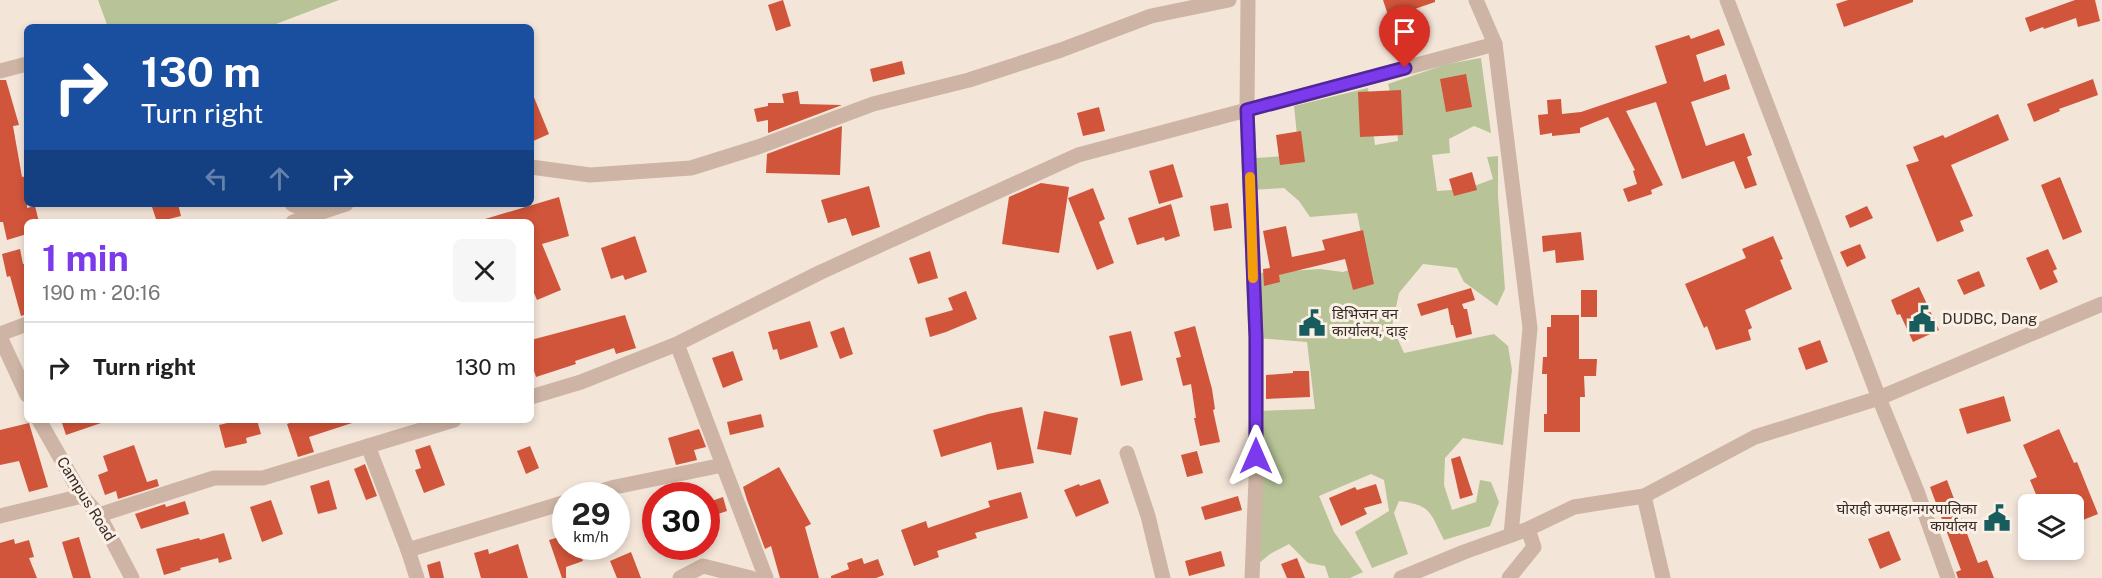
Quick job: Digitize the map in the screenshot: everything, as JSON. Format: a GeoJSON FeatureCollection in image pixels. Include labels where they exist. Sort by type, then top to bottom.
{"type":"FeatureCollection","features":[{"type":"Feature","properties":{"kind":"street"},"geometry":{"type":"LineString","coordinates":[[534,168],[590,176],[691,168],[758,147],[873,104],[969,80],[1061,51],[1150,16],[1229,0]]}},
{"type":"Feature","properties":{"kind":"street"},"geometry":{"type":"LineString","coordinates":[[1248,0],[1247,110],[1256,338],[1256,479],[1252,578]]}},
{"type":"Feature","properties":{"kind":"street"},"geometry":{"type":"LineString","coordinates":[[1476,0],[1495,44],[1530,328],[1511,535]]}},
{"type":"Feature","properties":{"kind":"street"},"geometry":{"type":"LineString","coordinates":[[1727,0],[1879,398],[1917,491],[1947,578]]}},
{"type":"Feature","properties":{"kind":"street"},"geometry":{"type":"LineString","coordinates":[[534,396],[582,382],[677,344],[821,272],[1078,155],[1495,44]]}},
{"type":"Feature","properties":{"kind":"street"},"geometry":{"type":"LineString","coordinates":[[0,71],[24,65]]}},
{"type":"Feature","properties":{"kind":"street"},"geometry":{"type":"LineString","coordinates":[[297,207],[315,218],[339,207]]}},
{"type":"Feature","properties":{"kind":"street"},"geometry":{"type":"LineString","coordinates":[[1403,578],[1464,552],[1528,529],[1574,507],[1644,496],[1755,437],[1879,398],[2102,304]]}},
{"type":"Feature","properties":{"kind":"street"},"geometry":{"type":"LineString","coordinates":[[24,325],[0,336],[24,388]]}},
{"type":"Feature","properties":{"kind":"street"},"geometry":{"type":"LineString","coordinates":[[677,344],[766,578]]}},
{"type":"Feature","properties":{"kind":"street","name":"Campus Road"},"geometry":{"type":"LineString","coordinates":[[41,423],[82,496],[99,515],[132,578]]}},
{"type":"Feature","properties":{"kind":"street"},"geometry":{"type":"LineString","coordinates":[[99,515],[214,477],[263,478],[443,423]]}},
{"type":"Feature","properties":{"kind":"street"},"geometry":{"type":"LineString","coordinates":[[368,446],[417,578]]}},
{"type":"Feature","properties":{"kind":"street"},"geometry":{"type":"LineString","coordinates":[[1127,453],[1148,516],[1163,578]]}},
{"type":"Feature","properties":{"kind":"street"},"geometry":{"type":"LineString","coordinates":[[630,484],[723,465]]}},
{"type":"Feature","properties":{"kind":"street"},"geometry":{"type":"LineString","coordinates":[[0,516],[82,496]]}},
{"type":"Feature","properties":{"kind":"street"},"geometry":{"type":"LineString","coordinates":[[1644,496],[1663,578]]}},
{"type":"Feature","properties":{"kind":"street"},"geometry":{"type":"LineString","coordinates":[[408,550],[552,506]]}},
{"type":"Feature","properties":{"kind":"street"},"geometry":{"type":"LineString","coordinates":[[1509,578],[1534,547],[1528,529]]}},
{"type":"Feature","properties":{"kind":"street"},"geometry":{"type":"LineString","coordinates":[[680,578],[703,566],[750,578]]}},
{"type":"Feature","properties":{"kind":"green space"},"geometry":{"type":"Polygon","coordinates":[[[98,0],[339,0],[276,24],[107,24],[98,0]]]}},
{"type":"Feature","properties":{"kind":"green space"},"geometry":{"type":"Polygon","coordinates":[[[1481,58],[1491,133],[1474,126],[1449,139],[1450,153],[1432,155],[1437,191],[1466,189],[1493,179],[1487,157],[1498,156],[1498,196],[1505,289],[1497,306],[1464,282],[1457,268],[1423,264],[1399,293],[1392,326],[1404,353],[1494,334],[1508,346],[1512,370],[1503,445],[1463,438],[1445,458],[1444,485],[1452,510],[1476,502],[1480,480],[1491,482],[1499,502],[1490,526],[1444,540],[1429,512],[1418,505],[1399,501],[1394,513],[1408,554],[1372,568],[1355,532],[1389,511],[1384,480],[1371,474],[1319,496],[1334,532],[1363,572],[1350,578],[1329,578],[1325,566],[1308,563],[1289,544],[1270,554],[1252,569],[1254,411],[1315,409],[1307,342],[1257,338],[1257,273],[1320,269],[1343,272],[1367,264],[1357,213],[1310,217],[1299,201],[1284,188],[1251,190],[1256,158],[1299,155],[1294,106],[1368,88],[1375,145],[1398,141],[1396,113],[1388,84],[1447,64],[1481,58]]]}},
{"type":"Feature","properties":{"kind":"building"},"geometry":{"type":"Polygon","coordinates":[[[783,0],[791,26],[776,31],[768,5],[783,0]]]}},
{"type":"Feature","properties":{"kind":"building"},"geometry":{"type":"Polygon","coordinates":[[[1383,0],[1435,0],[1435,2],[1409,11],[1411,17],[1391,24],[1383,0]]]}},
{"type":"Feature","properties":{"kind":"building"},"geometry":{"type":"Polygon","coordinates":[[[1848,0],[1913,0],[1913,2],[1844,27],[1836,4],[1848,0]]]}},
{"type":"Feature","properties":{"kind":"building"},"geometry":{"type":"Polygon","coordinates":[[[2075,0],[2095,0],[2100,21],[2078,27],[2076,18],[2030,32],[2025,18],[2075,0]]]}},
{"type":"Feature","properties":{"kind":"building"},"geometry":{"type":"Polygon","coordinates":[[[1719,29],[1725,45],[1696,55],[1704,82],[1726,74],[1730,89],[1691,102],[1706,146],[1744,133],[1752,155],[1747,157],[1757,185],[1745,189],[1734,161],[1682,179],[1656,102],[1626,111],[1663,185],[1651,190],[1652,194],[1628,202],[1623,189],[1637,184],[1633,171],[1635,170],[1608,117],[1580,128],[1580,133],[1540,135],[1538,115],[1548,114],[1547,100],[1561,99],[1562,114],[1581,112],[1667,83],[1655,46],[1689,35],[1691,39],[1719,29]]]}},
{"type":"Feature","properties":{"kind":"building"},"geometry":{"type":"Polygon","coordinates":[[[902,61],[905,74],[873,82],[870,69],[902,61]]]}},
{"type":"Feature","properties":{"kind":"building"},"geometry":{"type":"Polygon","coordinates":[[[1466,74],[1472,107],[1446,112],[1440,79],[1466,74]]]}},
{"type":"Feature","properties":{"kind":"building"},"geometry":{"type":"Polygon","coordinates":[[[2093,79],[2098,95],[2059,109],[2060,111],[2034,122],[2027,104],[2093,79]]]}},
{"type":"Feature","properties":{"kind":"building"},"geometry":{"type":"Polygon","coordinates":[[[0,80],[6,80],[19,125],[13,126],[22,177],[24,177],[24,207],[35,207],[38,219],[24,219],[24,235],[7,240],[3,222],[0,222],[0,80]]]}},
{"type":"Feature","properties":{"kind":"building"},"geometry":{"type":"Polygon","coordinates":[[[1401,90],[1403,135],[1360,137],[1358,92],[1401,90]]]}},
{"type":"Feature","properties":{"kind":"building"},"geometry":{"type":"Polygon","coordinates":[[[798,91],[800,104],[842,105],[768,133],[768,120],[757,122],[754,109],[768,106],[768,103],[784,103],[782,94],[798,91]]]}},
{"type":"Feature","properties":{"kind":"building"},"geometry":{"type":"Polygon","coordinates":[[[534,97],[549,134],[534,141],[534,97]]]}},
{"type":"Feature","properties":{"kind":"building"},"geometry":{"type":"Polygon","coordinates":[[[1099,107],[1105,131],[1083,136],[1077,113],[1099,107]]]}},
{"type":"Feature","properties":{"kind":"building"},"geometry":{"type":"Polygon","coordinates":[[[1998,114],[2009,140],[1951,165],[1973,216],[1960,221],[1964,231],[1937,242],[1906,165],[1919,161],[1913,147],[1943,135],[1945,138],[1998,114]]]}},
{"type":"Feature","properties":{"kind":"building"},"geometry":{"type":"Polygon","coordinates":[[[842,126],[840,175],[766,173],[767,154],[842,126]]]}},
{"type":"Feature","properties":{"kind":"building"},"geometry":{"type":"Polygon","coordinates":[[[1301,131],[1305,162],[1280,165],[1276,135],[1301,131]]]}},
{"type":"Feature","properties":{"kind":"building"},"geometry":{"type":"Polygon","coordinates":[[[1173,164],[1183,197],[1159,204],[1149,171],[1173,164]]]}},
{"type":"Feature","properties":{"kind":"building"},"geometry":{"type":"Polygon","coordinates":[[[1472,172],[1477,190],[1454,196],[1449,179],[1472,172]]]}},
{"type":"Feature","properties":{"kind":"building"},"geometry":{"type":"Polygon","coordinates":[[[2060,177],[2082,232],[2063,240],[2041,185],[2060,177]]]}},
{"type":"Feature","properties":{"kind":"building"},"geometry":{"type":"Polygon","coordinates":[[[1041,183],[1069,187],[1059,253],[1002,244],[1009,197],[1041,183]]]}},
{"type":"Feature","properties":{"kind":"building"},"geometry":{"type":"Polygon","coordinates":[[[869,186],[880,227],[852,236],[846,218],[828,223],[821,200],[869,186]]]}},
{"type":"Feature","properties":{"kind":"building"},"geometry":{"type":"Polygon","coordinates":[[[1093,188],[1105,219],[1099,222],[1114,263],[1097,270],[1068,198],[1093,188]]]}},
{"type":"Feature","properties":{"kind":"building"},"geometry":{"type":"Polygon","coordinates":[[[559,197],[569,236],[542,244],[561,290],[537,300],[534,293],[534,219],[485,219],[525,207],[534,207],[534,204],[559,197]]]}},
{"type":"Feature","properties":{"kind":"building"},"geometry":{"type":"Polygon","coordinates":[[[1228,203],[1232,228],[1214,231],[1210,206],[1228,203]]]}},
{"type":"Feature","properties":{"kind":"building"},"geometry":{"type":"Polygon","coordinates":[[[1171,204],[1180,236],[1165,241],[1164,237],[1137,245],[1128,218],[1171,204]]]}},
{"type":"Feature","properties":{"kind":"building"},"geometry":{"type":"Polygon","coordinates":[[[1867,206],[1873,218],[1850,228],[1845,216],[1867,206]]]}},
{"type":"Feature","properties":{"kind":"building"},"geometry":{"type":"Polygon","coordinates":[[[152,207],[179,207],[181,216],[156,219],[152,207]]]}},
{"type":"Feature","properties":{"kind":"building"},"geometry":{"type":"Polygon","coordinates":[[[1286,226],[1292,257],[1325,250],[1322,240],[1363,230],[1374,284],[1353,290],[1345,259],[1279,275],[1280,282],[1264,286],[1263,269],[1270,268],[1263,231],[1286,226]]]}},
{"type":"Feature","properties":{"kind":"building"},"geometry":{"type":"Polygon","coordinates":[[[1581,232],[1584,260],[1556,263],[1555,250],[1543,252],[1542,236],[1581,232]]]}},
{"type":"Feature","properties":{"kind":"building"},"geometry":{"type":"Polygon","coordinates":[[[635,236],[647,272],[625,280],[623,275],[611,279],[601,248],[635,236]]]}},
{"type":"Feature","properties":{"kind":"building"},"geometry":{"type":"Polygon","coordinates":[[[1773,236],[1792,289],[1745,310],[1752,328],[1748,330],[1751,340],[1716,350],[1707,326],[1704,328],[1685,284],[1746,258],[1742,249],[1773,236]]]}},
{"type":"Feature","properties":{"kind":"building"},"geometry":{"type":"Polygon","coordinates":[[[1860,244],[1866,258],[1847,267],[1840,252],[1860,244]]]}},
{"type":"Feature","properties":{"kind":"building"},"geometry":{"type":"Polygon","coordinates":[[[20,249],[24,264],[24,315],[21,316],[10,276],[7,277],[2,254],[20,249]]]}},
{"type":"Feature","properties":{"kind":"building"},"geometry":{"type":"Polygon","coordinates":[[[2048,249],[2057,269],[2053,271],[2058,282],[2040,290],[2026,258],[2048,249]]]}},
{"type":"Feature","properties":{"kind":"building"},"geometry":{"type":"Polygon","coordinates":[[[930,251],[938,278],[918,284],[909,258],[930,251]]]}},
{"type":"Feature","properties":{"kind":"building"},"geometry":{"type":"Polygon","coordinates":[[[1979,271],[1985,286],[1964,295],[1957,280],[1979,271]]]}},
{"type":"Feature","properties":{"kind":"building","name":"DUDBC, Dang"},"geometry":{"type":"Polygon","coordinates":[[[1919,287],[1939,330],[1913,342],[1891,300],[1919,287]]]}},
{"type":"Feature","properties":{"kind":"building"},"geometry":{"type":"Polygon","coordinates":[[[1471,288],[1475,300],[1462,304],[1464,309],[1467,309],[1472,334],[1456,338],[1448,308],[1421,316],[1417,304],[1471,288]]]}},
{"type":"Feature","properties":{"kind":"building"},"geometry":{"type":"Polygon","coordinates":[[[1581,290],[1597,290],[1597,317],[1581,317],[1581,290]]]}},
{"type":"Feature","properties":{"kind":"building"},"geometry":{"type":"Polygon","coordinates":[[[966,291],[977,319],[930,337],[925,318],[953,310],[948,298],[966,291]]]}},
{"type":"Feature","properties":{"kind":"building"},"geometry":{"type":"Polygon","coordinates":[[[625,315],[636,348],[616,354],[614,348],[536,377],[534,339],[625,315]]]}},
{"type":"Feature","properties":{"kind":"building"},"geometry":{"type":"Polygon","coordinates":[[[1551,315],[1579,315],[1579,359],[1597,359],[1596,376],[1584,376],[1585,397],[1580,397],[1580,432],[1544,432],[1544,414],[1547,414],[1547,374],[1542,374],[1543,357],[1547,357],[1547,327],[1551,327],[1551,315]]]}},
{"type":"Feature","properties":{"kind":"building"},"geometry":{"type":"Polygon","coordinates":[[[810,321],[818,347],[780,360],[777,349],[773,350],[768,332],[810,321]]]}},
{"type":"Feature","properties":{"kind":"building"},"geometry":{"type":"Polygon","coordinates":[[[1195,326],[1212,389],[1215,409],[1213,410],[1220,442],[1200,446],[1194,418],[1196,418],[1191,384],[1183,386],[1176,358],[1181,357],[1174,332],[1195,326]]]}},
{"type":"Feature","properties":{"kind":"building"},"geometry":{"type":"Polygon","coordinates":[[[844,327],[853,354],[840,359],[830,332],[844,327]]]}},
{"type":"Feature","properties":{"kind":"building"},"geometry":{"type":"Polygon","coordinates":[[[1131,331],[1143,380],[1121,386],[1109,336],[1131,331]]]}},
{"type":"Feature","properties":{"kind":"building"},"geometry":{"type":"Polygon","coordinates":[[[1820,340],[1828,362],[1806,370],[1798,348],[1820,340]]]}},
{"type":"Feature","properties":{"kind":"building"},"geometry":{"type":"Polygon","coordinates":[[[733,351],[743,380],[723,388],[712,358],[733,351]]]}},
{"type":"Feature","properties":{"kind":"building"},"geometry":{"type":"Polygon","coordinates":[[[1293,371],[1309,371],[1310,397],[1266,399],[1266,375],[1293,373],[1293,371]]]}},
{"type":"Feature","properties":{"kind":"building"},"geometry":{"type":"Polygon","coordinates":[[[2004,396],[2011,421],[1967,434],[1959,409],[2004,396]]]}},
{"type":"Feature","properties":{"kind":"building"},"geometry":{"type":"Polygon","coordinates":[[[1022,407],[1034,463],[997,470],[991,442],[941,457],[933,430],[1022,407]]]}},
{"type":"Feature","properties":{"kind":"building"},"geometry":{"type":"Polygon","coordinates":[[[1044,411],[1078,418],[1071,455],[1037,449],[1044,411]]]}},
{"type":"Feature","properties":{"kind":"building"},"geometry":{"type":"Polygon","coordinates":[[[761,414],[764,427],[730,435],[727,422],[761,414]]]}},
{"type":"Feature","properties":{"kind":"building"},"geometry":{"type":"Polygon","coordinates":[[[29,423],[48,487],[29,492],[19,461],[0,465],[0,430],[29,423]]]}},
{"type":"Feature","properties":{"kind":"building"},"geometry":{"type":"Polygon","coordinates":[[[62,423],[101,423],[66,435],[62,423]]]}},
{"type":"Feature","properties":{"kind":"building"},"geometry":{"type":"Polygon","coordinates":[[[258,423],[261,434],[246,438],[247,443],[225,448],[219,425],[258,423]]]}},
{"type":"Feature","properties":{"kind":"building"},"geometry":{"type":"Polygon","coordinates":[[[352,423],[309,437],[314,452],[298,457],[287,424],[352,423]]]}},
{"type":"Feature","properties":{"kind":"building"},"geometry":{"type":"Polygon","coordinates":[[[699,429],[706,447],[694,450],[697,460],[676,465],[668,438],[699,429]]]}},
{"type":"Feature","properties":{"kind":"building"},"geometry":{"type":"Polygon","coordinates":[[[2059,429],[2074,463],[2077,462],[2098,514],[2084,520],[2084,494],[2036,494],[2030,480],[2037,477],[2023,445],[2059,429]]]}},
{"type":"Feature","properties":{"kind":"building"},"geometry":{"type":"Polygon","coordinates":[[[134,445],[147,482],[157,479],[159,486],[118,499],[116,491],[105,495],[98,475],[108,471],[103,456],[134,445]]]}},
{"type":"Feature","properties":{"kind":"building"},"geometry":{"type":"Polygon","coordinates":[[[430,445],[445,485],[424,493],[415,470],[421,468],[415,450],[430,445]]]}},
{"type":"Feature","properties":{"kind":"building"},"geometry":{"type":"Polygon","coordinates":[[[530,446],[539,468],[526,474],[517,451],[530,446]]]}},
{"type":"Feature","properties":{"kind":"building"},"geometry":{"type":"Polygon","coordinates":[[[1197,451],[1203,473],[1187,477],[1181,455],[1197,451]]]}},
{"type":"Feature","properties":{"kind":"building"},"geometry":{"type":"Polygon","coordinates":[[[1460,456],[1473,495],[1460,499],[1451,459],[1460,456]]]}},
{"type":"Feature","properties":{"kind":"building"},"geometry":{"type":"Polygon","coordinates":[[[365,464],[377,496],[366,500],[354,469],[365,464]]]}},
{"type":"Feature","properties":{"kind":"building"},"geometry":{"type":"Polygon","coordinates":[[[779,467],[811,524],[805,527],[819,578],[780,578],[771,546],[765,549],[747,500],[743,487],[779,467]]]}},
{"type":"Feature","properties":{"kind":"building"},"geometry":{"type":"Polygon","coordinates":[[[1100,479],[1109,503],[1076,517],[1064,490],[1100,479]]]}},
{"type":"Feature","properties":{"kind":"building"},"geometry":{"type":"Polygon","coordinates":[[[329,480],[337,509],[318,514],[310,486],[329,480]]]}},
{"type":"Feature","properties":{"kind":"building"},"geometry":{"type":"Polygon","coordinates":[[[1947,480],[1978,563],[1987,560],[1994,578],[1958,578],[1956,572],[1961,570],[1930,487],[1947,480]]]}},
{"type":"Feature","properties":{"kind":"building"},"geometry":{"type":"Polygon","coordinates":[[[1376,484],[1382,503],[1364,508],[1367,514],[1341,526],[1329,498],[1355,487],[1357,490],[1376,484]]]}},
{"type":"Feature","properties":{"kind":"building"},"geometry":{"type":"Polygon","coordinates":[[[1021,492],[1028,518],[975,533],[977,538],[937,551],[939,557],[914,566],[901,530],[926,521],[928,528],[990,507],[988,501],[1021,492]]]}},
{"type":"Feature","properties":{"kind":"building"},"geometry":{"type":"Polygon","coordinates":[[[1238,496],[1242,510],[1205,520],[1201,507],[1238,496]]]}},
{"type":"Feature","properties":{"kind":"building"},"geometry":{"type":"Polygon","coordinates":[[[723,497],[727,511],[720,513],[720,498],[723,497]]]}},
{"type":"Feature","properties":{"kind":"building"},"geometry":{"type":"Polygon","coordinates":[[[271,500],[283,534],[262,542],[250,507],[271,500]]]}},
{"type":"Feature","properties":{"kind":"building"},"geometry":{"type":"Polygon","coordinates":[[[185,501],[189,514],[141,529],[135,514],[165,504],[166,507],[185,501]]]}},
{"type":"Feature","properties":{"kind":"building"},"geometry":{"type":"Polygon","coordinates":[[[1889,531],[1901,560],[1880,569],[1868,539],[1889,531]]]}},
{"type":"Feature","properties":{"kind":"building"},"geometry":{"type":"Polygon","coordinates":[[[224,533],[232,559],[219,563],[218,558],[180,568],[181,570],[164,575],[156,549],[224,533]]]}},
{"type":"Feature","properties":{"kind":"building"},"geometry":{"type":"Polygon","coordinates":[[[79,537],[91,578],[73,578],[62,542],[79,537]]]}},
{"type":"Feature","properties":{"kind":"building"},"geometry":{"type":"Polygon","coordinates":[[[14,539],[15,544],[29,540],[34,557],[29,558],[37,578],[0,578],[0,543],[14,539]]]}},
{"type":"Feature","properties":{"kind":"building"},"geometry":{"type":"Polygon","coordinates":[[[518,544],[528,578],[481,578],[474,553],[488,549],[489,554],[518,544]]]}},
{"type":"Feature","properties":{"kind":"building"},"geometry":{"type":"Polygon","coordinates":[[[1221,551],[1225,566],[1189,576],[1185,561],[1221,551]]]}},
{"type":"Feature","properties":{"kind":"building"},"geometry":{"type":"Polygon","coordinates":[[[630,552],[641,578],[617,578],[610,561],[630,560],[630,552]]]}},
{"type":"Feature","properties":{"kind":"building"},"geometry":{"type":"Polygon","coordinates":[[[862,558],[864,564],[878,559],[884,575],[876,578],[831,578],[849,569],[847,563],[862,558]]]}},
{"type":"Feature","properties":{"kind":"building"},"geometry":{"type":"Polygon","coordinates":[[[1297,558],[1305,578],[1287,578],[1281,564],[1297,558]]]}},
{"type":"Feature","properties":{"kind":"building"},"geometry":{"type":"Polygon","coordinates":[[[556,560],[583,560],[566,567],[566,578],[562,578],[556,560]]]}},
{"type":"Feature","properties":{"kind":"building"},"geometry":{"type":"Polygon","coordinates":[[[440,561],[444,578],[430,578],[427,565],[440,561]]]}},
{"type":"Feature","properties":{"kind":"slow traffic"},"geometry":{"type":"LineString","coordinates":[[1250,177],[1253,278]]}},
{"type":"Feature","properties":{"kind":"place","name":"DUDBC, Dang"},"geometry":{"type":"Point","coordinates":[1922,319]}},
{"type":"Feature","properties":{"kind":"place","name":"डिभिजन वन कार्यालय, दाङ्"},"geometry":{"type":"Point","coordinates":[1312,323]}},
{"type":"Feature","properties":{"kind":"place","name":"घोराही उपमहानगरपालिका कार्यालय"},"geometry":{"type":"Point","coordinates":[1997,518]}},
{"type":"Feature","properties":{"kind":"route"},"geometry":{"type":"LineString","coordinates":[[1256,456],[1256,338],[1247,110],[1405,68]]}}]}
